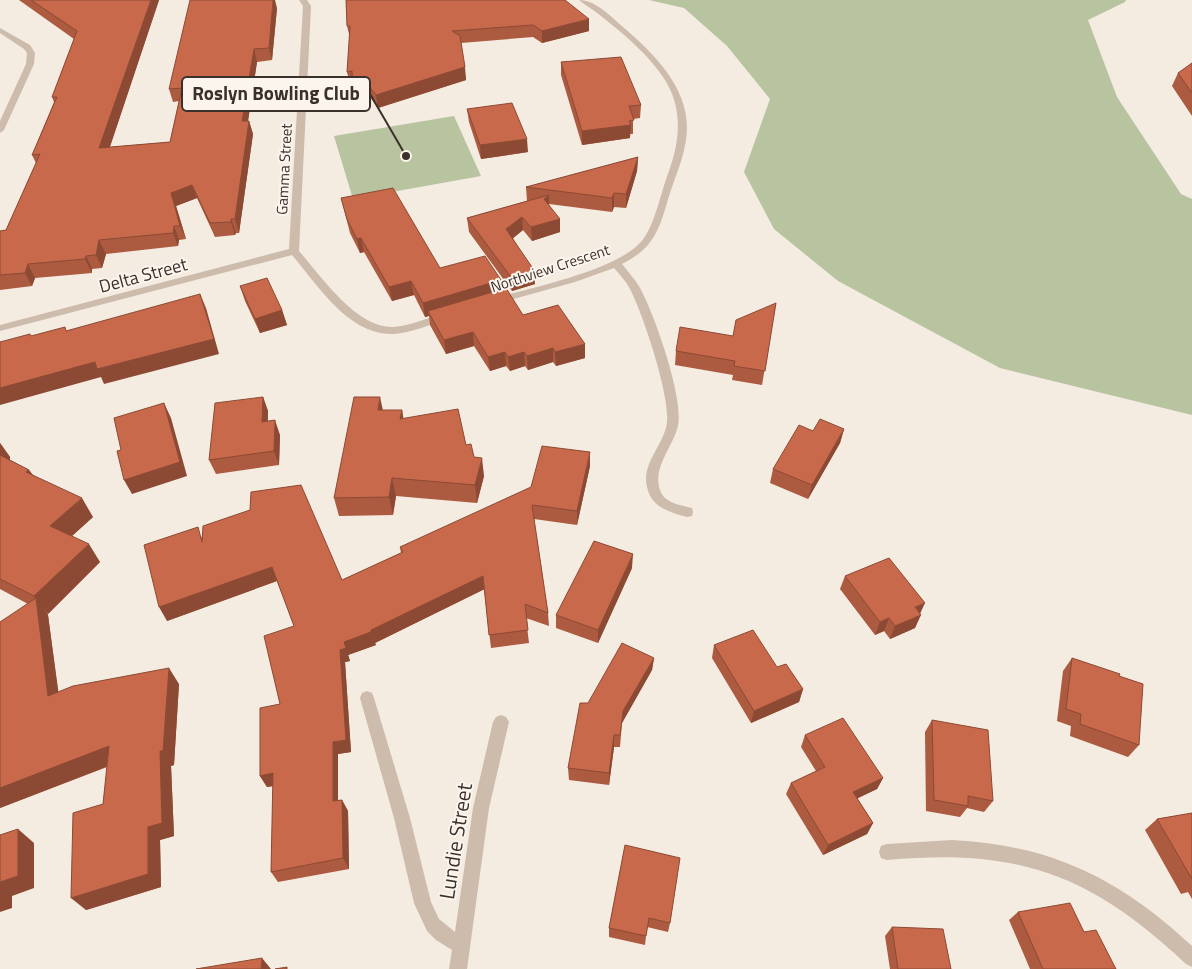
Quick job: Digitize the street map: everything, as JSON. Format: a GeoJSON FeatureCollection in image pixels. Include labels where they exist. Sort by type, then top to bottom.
{"type":"FeatureCollection","features":[{"type":"Feature","properties":{"kind":"street","name":"Gamma Street"},"geometry":{"type":"LineString","coordinates":[[294,251],[307,6],[303,0]]}},
{"type":"Feature","properties":{"kind":"street","name":"Northview Crescent"},"geometry":{"type":"LineString","coordinates":[[481,306],[573,278],[624,260],[641,248],[652,236],[680,149],[683,126],[674,92],[668,77],[621,30],[583,0]]}},
{"type":"Feature","properties":{"kind":"street"},"geometry":{"type":"LineString","coordinates":[[0,30],[27,47],[31,53],[30,64],[0,130]]}},
{"type":"Feature","properties":{"kind":"street"},"geometry":{"type":"LineString","coordinates":[[294,251],[346,311],[363,324],[385,330],[408,327],[454,314]]}},
{"type":"Feature","properties":{"kind":"street","name":"Delta Street"},"geometry":{"type":"LineString","coordinates":[[0,328],[294,251]]}},
{"type":"Feature","properties":{"kind":"street"},"geometry":{"type":"LineString","coordinates":[[615,263],[636,290],[666,382],[673,413],[671,430],[652,476],[654,490],[657,498],[665,505],[687,512]]}},
{"type":"Feature","properties":{"kind":"street"},"geometry":{"type":"LineString","coordinates":[[367,698],[402,818],[423,903],[433,925],[442,934],[461,946]]}},
{"type":"Feature","properties":{"kind":"street","name":"Lundie Street"},"geometry":{"type":"LineString","coordinates":[[458,969],[481,808],[500,722]]}},
{"type":"Feature","properties":{"kind":"street"},"geometry":{"type":"LineString","coordinates":[[887,852],[926,847],[971,847],[1017,854],[1053,864],[1080,876],[1128,904],[1192,958]]}},
{"type":"Feature","properties":{"kind":"green space"},"geometry":{"type":"Polygon","coordinates":[[[649,0],[1126,0],[1088,20],[1117,97],[1181,194],[1192,199],[1192,415],[1000,368],[838,281],[774,229],[744,172],[770,99],[727,46],[684,8],[649,0]]]}},
{"type":"Feature","properties":{"kind":"green space"},"geometry":{"type":"Polygon","coordinates":[[[454,116],[481,176],[353,199],[334,136],[454,116]]]}},
{"type":"Feature","properties":{"kind":"building"},"geometry":{"type":"Polygon","coordinates":[[[31,0],[151,0],[99,148],[170,142],[182,88],[169,89],[190,0],[273,0],[269,48],[254,49],[242,121],[249,121],[235,219],[231,219],[231,222],[210,223],[192,185],[171,193],[180,226],[174,226],[173,233],[99,240],[96,255],[86,256],[85,259],[28,264],[25,273],[0,275],[0,231],[6,230],[40,154],[32,155],[57,97],[52,97],[77,31],[31,0]]]}},
{"type":"Feature","properties":{"kind":"building"},"geometry":{"type":"Polygon","coordinates":[[[346,0],[565,0],[589,19],[542,31],[533,25],[452,31],[460,36],[465,67],[376,95],[367,84],[353,94],[352,71],[347,72],[350,26],[347,26],[346,0]]]}},
{"type":"Feature","properties":{"kind":"building"},"geometry":{"type":"Polygon","coordinates":[[[621,57],[641,105],[629,106],[634,120],[629,121],[631,125],[582,131],[561,62],[621,57]]]}},
{"type":"Feature","properties":{"kind":"building"},"geometry":{"type":"Polygon","coordinates":[[[1192,63],[1192,93],[1178,73],[1192,63]]]}},
{"type":"Feature","properties":{"kind":"building"},"geometry":{"type":"Polygon","coordinates":[[[512,103],[527,139],[480,145],[467,109],[512,103]]]}},
{"type":"Feature","properties":{"kind":"building"},"geometry":{"type":"Polygon","coordinates":[[[638,157],[626,194],[614,193],[612,198],[526,187],[638,157]]]}},
{"type":"Feature","properties":{"kind":"building"},"geometry":{"type":"Polygon","coordinates":[[[393,188],[440,268],[485,256],[501,280],[423,303],[411,281],[389,287],[361,238],[357,239],[347,219],[341,198],[393,188]]]}},
{"type":"Feature","properties":{"kind":"building"},"geometry":{"type":"Polygon","coordinates":[[[549,195],[544,199],[560,219],[531,227],[522,217],[506,229],[534,270],[511,277],[467,218],[549,195]]]}},
{"type":"Feature","properties":{"kind":"building"},"geometry":{"type":"Polygon","coordinates":[[[267,278],[282,310],[255,319],[240,286],[267,278]]]}},
{"type":"Feature","properties":{"kind":"building"},"geometry":{"type":"Polygon","coordinates":[[[506,288],[523,315],[558,305],[585,344],[555,352],[553,348],[527,356],[524,352],[508,357],[505,352],[488,357],[473,332],[444,340],[428,311],[506,288]]]}},
{"type":"Feature","properties":{"kind":"building"},"geometry":{"type":"Polygon","coordinates":[[[200,294],[214,339],[97,369],[95,362],[0,388],[0,342],[65,327],[66,331],[200,294]]]}},
{"type":"Feature","properties":{"kind":"building"},"geometry":{"type":"Polygon","coordinates":[[[776,303],[765,371],[734,366],[735,361],[676,351],[680,327],[733,336],[736,320],[776,303]]]}},
{"type":"Feature","properties":{"kind":"building"},"geometry":{"type":"Polygon","coordinates":[[[263,397],[262,422],[275,420],[274,451],[209,460],[215,403],[263,397]]]}},
{"type":"Feature","properties":{"kind":"building"},"geometry":{"type":"Polygon","coordinates":[[[354,397],[380,397],[378,410],[402,410],[400,419],[458,409],[466,445],[471,444],[474,457],[482,458],[475,485],[392,478],[389,497],[334,498],[354,397]]]}},
{"type":"Feature","properties":{"kind":"building"},"geometry":{"type":"Polygon","coordinates":[[[164,403],[180,462],[124,480],[117,451],[121,450],[114,418],[164,403]]]}},
{"type":"Feature","properties":{"kind":"building"},"geometry":{"type":"Polygon","coordinates":[[[820,419],[844,429],[812,485],[773,469],[799,425],[813,431],[820,419]]]}},
{"type":"Feature","properties":{"kind":"building"},"geometry":{"type":"Polygon","coordinates":[[[542,446],[590,452],[577,511],[532,505],[548,613],[525,604],[528,630],[489,635],[483,576],[371,630],[371,632],[344,642],[346,648],[340,650],[346,740],[333,742],[333,801],[342,800],[343,858],[271,872],[273,773],[260,776],[260,708],[280,704],[264,636],[294,626],[272,567],[159,607],[144,545],[198,527],[202,542],[203,526],[250,510],[251,492],[301,485],[342,580],[403,552],[400,547],[531,487],[542,446]]]}},
{"type":"Feature","properties":{"kind":"building"},"geometry":{"type":"Polygon","coordinates":[[[0,455],[29,470],[26,472],[82,498],[50,526],[89,544],[34,596],[0,579],[0,455]]]}},
{"type":"Feature","properties":{"kind":"building"},"geometry":{"type":"Polygon","coordinates":[[[594,541],[633,554],[598,630],[556,615],[594,541]]]}},
{"type":"Feature","properties":{"kind":"building"},"geometry":{"type":"Polygon","coordinates":[[[889,558],[925,603],[915,607],[921,615],[895,626],[889,618],[880,622],[845,576],[889,558]]]}},
{"type":"Feature","properties":{"kind":"building"},"geometry":{"type":"Polygon","coordinates":[[[36,598],[48,696],[73,686],[169,668],[163,751],[160,751],[162,823],[148,827],[148,874],[71,898],[73,813],[103,804],[109,746],[0,788],[0,622],[36,598]]]}},
{"type":"Feature","properties":{"kind":"building"},"geometry":{"type":"Polygon","coordinates":[[[753,630],[777,667],[786,664],[803,689],[754,711],[714,645],[753,630]]]}},
{"type":"Feature","properties":{"kind":"building"},"geometry":{"type":"Polygon","coordinates":[[[622,643],[654,658],[623,711],[620,735],[614,735],[609,773],[568,768],[580,703],[588,703],[622,643]]]}},
{"type":"Feature","properties":{"kind":"building"},"geometry":{"type":"Polygon","coordinates":[[[1072,658],[1143,684],[1139,745],[1080,724],[1081,714],[1066,709],[1072,658]]]}},
{"type":"Feature","properties":{"kind":"building"},"geometry":{"type":"Polygon","coordinates":[[[843,718],[883,778],[853,792],[873,823],[828,845],[791,783],[825,767],[805,735],[843,718]]]}},
{"type":"Feature","properties":{"kind":"building"},"geometry":{"type":"Polygon","coordinates":[[[932,720],[988,730],[993,801],[968,796],[968,806],[934,800],[932,720]]]}},
{"type":"Feature","properties":{"kind":"building"},"geometry":{"type":"Polygon","coordinates":[[[1192,813],[1192,879],[1157,819],[1192,813]]]}},
{"type":"Feature","properties":{"kind":"building"},"geometry":{"type":"Polygon","coordinates":[[[18,829],[18,876],[0,882],[0,835],[18,829]]]}},
{"type":"Feature","properties":{"kind":"building"},"geometry":{"type":"Polygon","coordinates":[[[625,845],[680,858],[670,923],[649,918],[646,936],[609,928],[625,845]]]}},
{"type":"Feature","properties":{"kind":"building"},"geometry":{"type":"Polygon","coordinates":[[[1070,903],[1084,932],[1096,930],[1116,969],[1043,969],[1018,912],[1070,903]]]}},
{"type":"Feature","properties":{"kind":"building"},"geometry":{"type":"Polygon","coordinates":[[[892,927],[943,929],[951,969],[898,969],[892,927]]]}},
{"type":"Feature","properties":{"kind":"building"},"geometry":{"type":"Polygon","coordinates":[[[262,958],[261,969],[196,969],[262,958]]]}},
{"type":"Feature","properties":{"kind":"place","name":"Roslyn Bowling Club"},"geometry":{"type":"Point","coordinates":[406,156]}}]}
